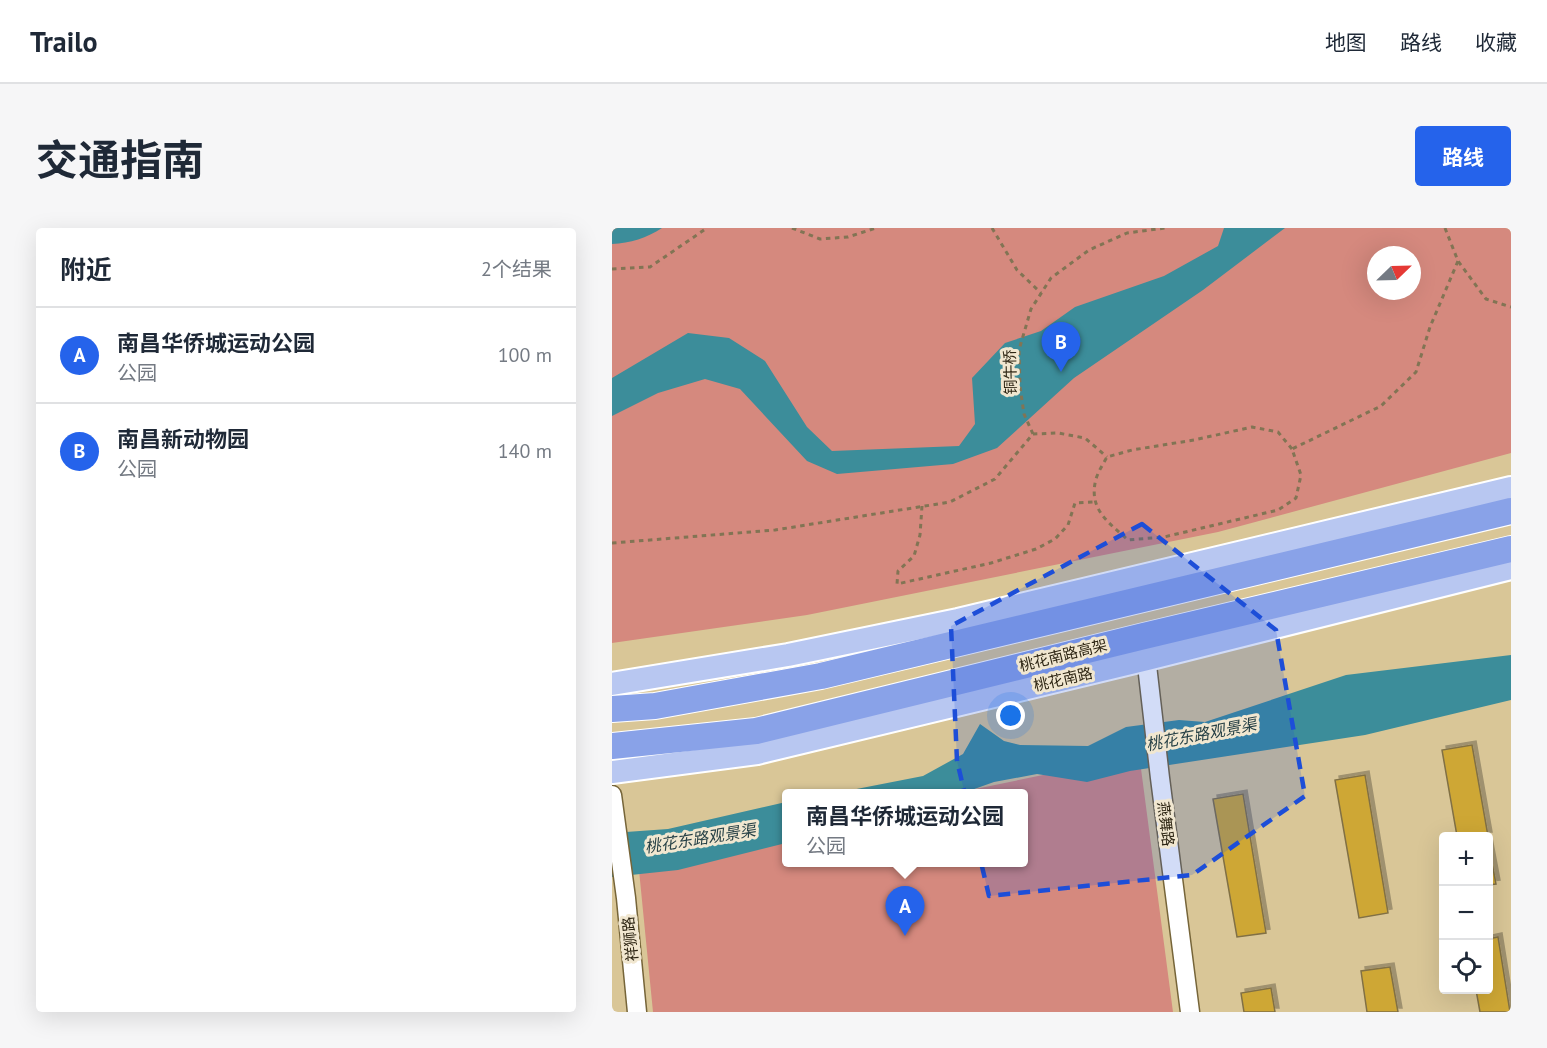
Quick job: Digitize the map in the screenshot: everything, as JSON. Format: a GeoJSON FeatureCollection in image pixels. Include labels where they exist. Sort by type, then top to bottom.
{"type":"FeatureCollection","features":[{"type":"Feature","properties":{"kind":"highway"},"geometry":{"type":"LineString","coordinates":[[612,709],[655,706],[821,676],[1511,511]]}},
{"type":"Feature","properties":{"kind":"highway","name":"桃花南路高架"},"geometry":{"type":"LineString","coordinates":[[612,746],[756,731],[1145,647],[1511,549]]}},
{"type":"Feature","properties":{"kind":"main road"},"geometry":{"type":"LineString","coordinates":[[612,684],[788,655],[958,620],[1511,488]]}},
{"type":"Feature","properties":{"kind":"main road","name":"桃花南路"},"geometry":{"type":"LineString","coordinates":[[612,772],[757,753],[1145,647],[1511,568]]}},
{"type":"Feature","properties":{"kind":"street","name":"燕舞路"},"geometry":{"type":"LineString","coordinates":[[1145,647],[1190,1012]]}},
{"type":"Feature","properties":{"kind":"street","name":"祥狮路"},"geometry":{"type":"LineString","coordinates":[[612,795],[626,898],[637,1012]]}},
{"type":"Feature","properties":{"kind":"path"},"geometry":{"type":"LineString","coordinates":[[612,269],[650,267],[707,228]]}},
{"type":"Feature","properties":{"kind":"path"},"geometry":{"type":"LineString","coordinates":[[792,228],[820,239],[848,237],[876,228]]}},
{"type":"Feature","properties":{"kind":"path"},"geometry":{"type":"LineString","coordinates":[[992,228],[1017,270],[1041,293]]}},
{"type":"Feature","properties":{"kind":"path","name":"铜牛桥"},"geometry":{"type":"LineString","coordinates":[[1033,434],[1024,414],[1020,387],[1019,350],[1031,309],[1041,293],[1051,278],[1089,250],[1127,233],[1165,228]]}},
{"type":"Feature","properties":{"kind":"path"},"geometry":{"type":"LineString","coordinates":[[1445,228],[1458,261],[1486,299],[1511,307]]}},
{"type":"Feature","properties":{"kind":"path"},"geometry":{"type":"LineString","coordinates":[[1292,449],[1381,406],[1416,372],[1430,327],[1458,261]]}},
{"type":"Feature","properties":{"kind":"path"},"geometry":{"type":"LineString","coordinates":[[1252,427],[1278,432],[1292,449],[1301,475],[1296,498],[1278,510],[1164,537],[1128,540],[1105,519],[1094,502],[1096,479],[1107,457],[1252,427]]}},
{"type":"Feature","properties":{"kind":"path"},"geometry":{"type":"LineString","coordinates":[[612,543],[775,530],[950,502],[995,479],[1033,434],[1058,433],[1085,438],[1107,457]]}},
{"type":"Feature","properties":{"kind":"path"},"geometry":{"type":"LineString","coordinates":[[922,506],[920,535],[914,555],[898,571],[897,584],[991,563],[1036,549],[1055,539],[1068,525],[1075,503],[1094,502]]}},
{"type":"Feature","properties":{"kind":"highlighted area"},"geometry":{"type":"Polygon","coordinates":[[[1142,524],[1276,630],[1305,796],[1192,875],[989,896],[957,761],[951,626],[1142,524]]]}},
{"type":"Feature","properties":{"kind":"shaded area"},"geometry":{"type":"Polygon","coordinates":[[[612,228],[1511,228],[1511,453],[1218,532],[807,615],[612,643],[612,228]]]}},
{"type":"Feature","properties":{"kind":"shaded area"},"geometry":{"type":"Polygon","coordinates":[[[1140,761],[1173,1012],[653,1012],[638,860],[782,830],[782,867],[1028,867],[1028,789],[975,789],[1082,767],[1140,761]]]}},
{"type":"Feature","properties":{"kind":"water"},"geometry":{"type":"Polygon","coordinates":[[[612,228],[662,228],[638,239],[612,244],[612,228]]]}},
{"type":"Feature","properties":{"kind":"water"},"geometry":{"type":"Polygon","coordinates":[[[1224,228],[1285,228],[1203,290],[1074,378],[997,448],[953,464],[837,474],[807,461],[740,389],[705,379],[658,393],[612,416],[612,378],[688,333],[729,338],[765,361],[807,427],[832,451],[959,446],[975,424],[972,378],[1005,343],[1041,331],[1075,307],[1164,276],[1218,246],[1224,228]]]}},
{"type":"Feature","properties":{"kind":"water","name":"桃花东路观景渠"},"geometry":{"type":"Polygon","coordinates":[[[1511,655],[1511,700],[1365,735],[1130,771],[1087,782],[1037,774],[994,782],[974,789],[857,789],[923,776],[963,754],[980,724],[1004,741],[1020,745],[1088,746],[1126,727],[1179,720],[1205,722],[1346,675],[1511,655]]]}},
{"type":"Feature","properties":{"kind":"water","name":"桃花东路观景渠"},"geometry":{"type":"Polygon","coordinates":[[[782,803],[782,844],[678,870],[612,877],[612,833],[668,829],[782,803]]]}},
{"type":"Feature","properties":{"kind":"building"},"geometry":{"type":"Polygon","coordinates":[[[1472,745],[1487,832],[1456,832],[1442,750],[1472,745]]]}},
{"type":"Feature","properties":{"kind":"building"},"geometry":{"type":"Polygon","coordinates":[[[1365,775],[1388,913],[1359,918],[1335,780],[1365,775]]]}},
{"type":"Feature","properties":{"kind":"building"},"geometry":{"type":"Polygon","coordinates":[[[1243,794],[1266,933],[1237,937],[1213,799],[1243,794]]]}},
{"type":"Feature","properties":{"kind":"building"},"geometry":{"type":"Polygon","coordinates":[[[1493,868],[1496,884],[1493,884],[1493,868]]]}},
{"type":"Feature","properties":{"kind":"building"},"geometry":{"type":"Polygon","coordinates":[[[1498,937],[1510,1012],[1480,1012],[1477,994],[1493,994],[1493,938],[1498,937]]]}},
{"type":"Feature","properties":{"kind":"building"},"geometry":{"type":"Polygon","coordinates":[[[1390,967],[1398,1012],[1367,1012],[1361,971],[1390,967]]]}},
{"type":"Feature","properties":{"kind":"building"},"geometry":{"type":"Polygon","coordinates":[[[1271,988],[1275,1012],[1244,1012],[1241,993],[1271,988]]]}},
{"type":"Feature","properties":{"kind":"place","name":"南昌新动物园"},"geometry":{"type":"Point","coordinates":[1061,372]}},
{"type":"Feature","properties":{"kind":"place","name":"南昌华侨城运动公园"},"geometry":{"type":"Point","coordinates":[905,936]}}]}
